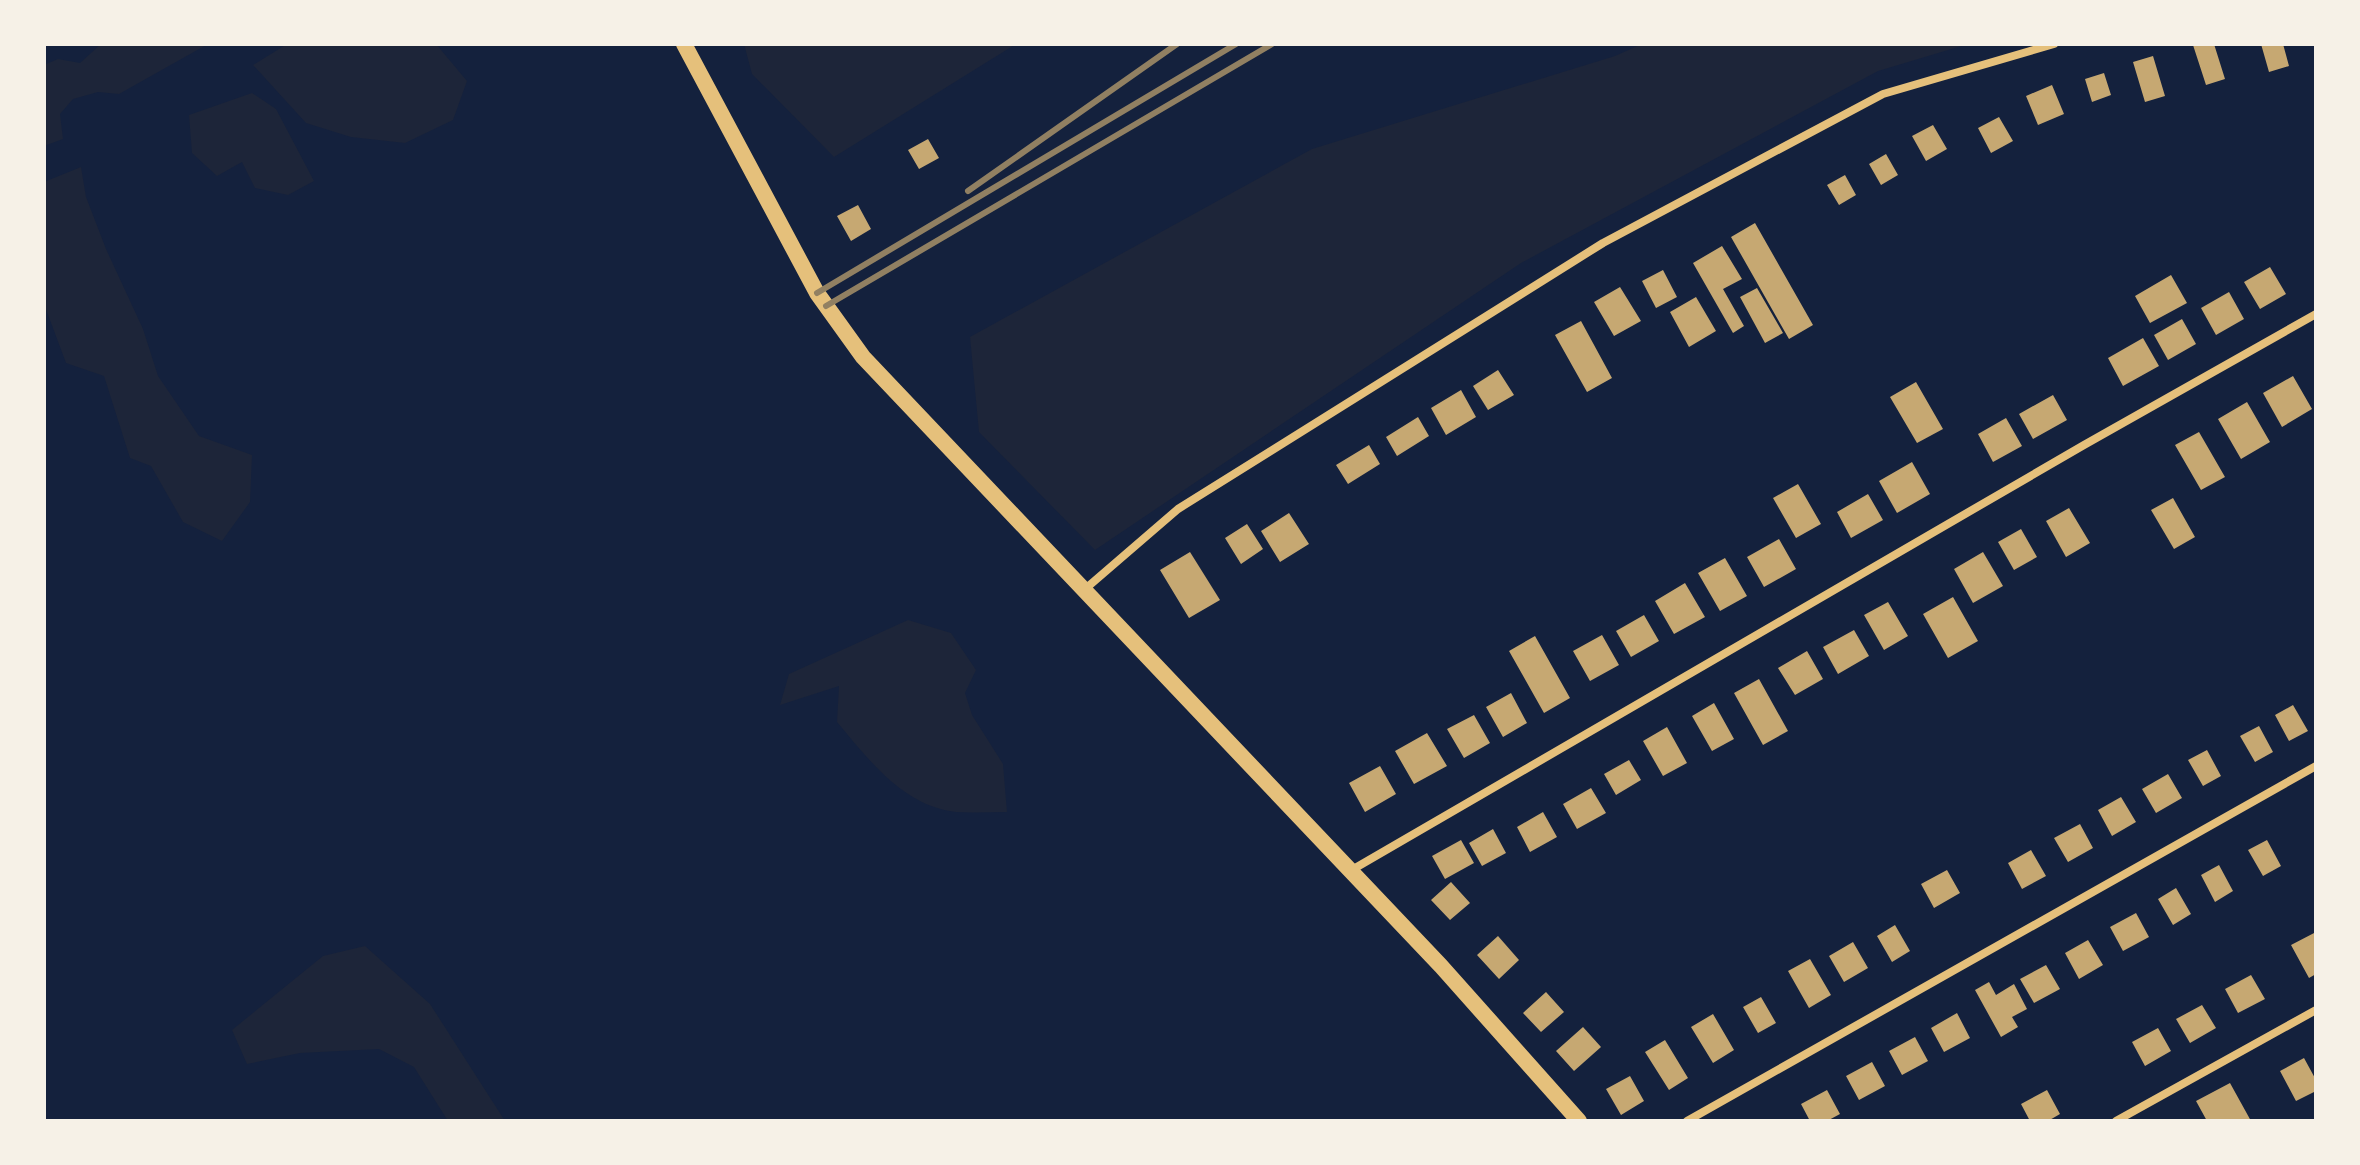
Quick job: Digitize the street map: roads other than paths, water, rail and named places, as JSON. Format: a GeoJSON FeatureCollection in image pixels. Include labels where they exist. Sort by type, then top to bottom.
{"type":"FeatureCollection","features":[{"type":"Feature","properties":{"kind":"main road"},"geometry":{"type":"LineString","coordinates":[[684,44],[817,293],[841,330],[1441,966],[1579,1121]]}},
{"type":"Feature","properties":{"kind":"street"},"geometry":{"type":"LineString","coordinates":[[1084,590],[1178,509],[1603,243],[1883,94],[2054,44]]}},
{"type":"Feature","properties":{"kind":"street"},"geometry":{"type":"LineString","coordinates":[[1350,871],[2070,453],[2316,314]]}},
{"type":"Feature","properties":{"kind":"street"},"geometry":{"type":"LineString","coordinates":[[1687,1121],[2316,766]]}},
{"type":"Feature","properties":{"kind":"street"},"geometry":{"type":"LineString","coordinates":[[2116,1121],[2316,1010]]}},
{"type":"Feature","properties":{"kind":"railway"},"geometry":{"type":"LineString","coordinates":[[968,191],[1177,44]]}},
{"type":"Feature","properties":{"kind":"railway"},"geometry":{"type":"LineString","coordinates":[[817,293],[1236,44]]}},
{"type":"Feature","properties":{"kind":"railway"},"geometry":{"type":"LineString","coordinates":[[826,306],[1272,44]]}}]}
